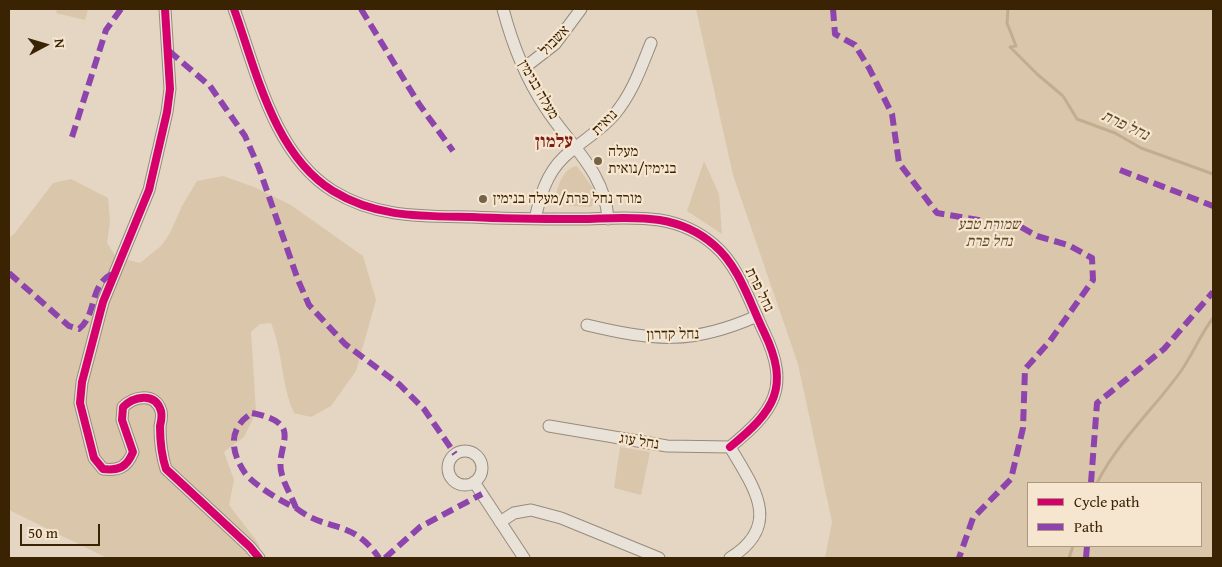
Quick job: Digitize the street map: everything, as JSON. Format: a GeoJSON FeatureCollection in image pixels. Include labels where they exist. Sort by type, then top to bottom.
{"type":"FeatureCollection","features":[{"type":"Feature","properties":{"kind":"street"},"geometry":{"type":"LineString","coordinates":[[165,9],[170,89],[167,112],[149,190],[103,302],[82,382],[80,403],[94,458],[103,469],[116,471],[128,463],[133,452],[122,420],[123,407],[130,400],[139,396],[153,400],[161,410],[160,453],[166,469],[250,547],[259,558]]}},
{"type":"Feature","properties":{"kind":"street","name":"נחל פרת"},"geometry":{"type":"LineString","coordinates":[[234,9],[267,100],[284,140],[301,163],[331,190],[372,208],[399,215],[535,219],[652,217],[685,225],[716,246],[736,273],[757,316],[776,362],[776,391],[761,420],[730,447]]}},
{"type":"Feature","properties":{"kind":"street","name":"מעלה בנימין"},"geometry":{"type":"LineString","coordinates":[[503,9],[509,32],[524,68],[544,107],[591,168],[607,200],[608,218]]}},
{"type":"Feature","properties":{"kind":"street","name":"אשבול"},"geometry":{"type":"LineString","coordinates":[[524,68],[556,44],[581,9]]}},
{"type":"Feature","properties":{"kind":"street","name":"נואית"},"geometry":{"type":"LineString","coordinates":[[535,219],[541,192],[551,173],[564,157],[602,128],[624,102],[634,84],[651,43]]}},
{"type":"Feature","properties":{"kind":"street","name":"נחל קדרון"},"geometry":{"type":"LineString","coordinates":[[587,325],[640,336],[684,338],[719,332],[757,316]]}},
{"type":"Feature","properties":{"kind":"street","name":"נחל עוג"},"geometry":{"type":"LineString","coordinates":[[549,426],[668,446],[730,447]]}},
{"type":"Feature","properties":{"kind":"street"},"geometry":{"type":"LineString","coordinates":[[730,447],[756,492],[760,508],[755,535],[747,546],[730,558]]}},
{"type":"Feature","properties":{"kind":"street"},"geometry":{"type":"LineString","coordinates":[[474,482],[524,558]]}},
{"type":"Feature","properties":{"kind":"street"},"geometry":{"type":"LineString","coordinates":[[500,522],[522,511],[538,511],[659,558]]}},
{"type":"Feature","properties":{"kind":"green space"},"geometry":{"type":"Polygon","coordinates":[[[57,9],[88,9],[85,20],[56,13],[57,9]]]}},
{"type":"Feature","properties":{"kind":"green space","name":"שמורת טבע נחל פרת"},"geometry":{"type":"Polygon","coordinates":[[[696,9],[1213,9],[1213,558],[825,558],[832,522],[798,364],[733,175],[696,9]]]}},
{"type":"Feature","properties":{"kind":"green space"},"geometry":{"type":"Polygon","coordinates":[[[704,161],[719,194],[722,234],[687,211],[704,161]]]}},
{"type":"Feature","properties":{"kind":"green space"},"geometry":{"type":"Polygon","coordinates":[[[577,166],[593,188],[596,199],[591,207],[557,205],[556,194],[560,181],[567,171],[577,166]]]}},
{"type":"Feature","properties":{"kind":"green space"},"geometry":{"type":"Polygon","coordinates":[[[223,176],[254,187],[291,205],[363,256],[376,300],[356,371],[331,406],[311,417],[294,413],[271,323],[260,324],[251,332],[256,412],[244,437],[224,452],[234,480],[229,505],[259,544],[260,558],[107,558],[9,510],[9,238],[15,233],[53,183],[71,179],[108,198],[110,222],[107,243],[116,257],[140,263],[161,246],[170,233],[182,206],[197,181],[223,176]]]}},
{"type":"Feature","properties":{"kind":"green space"},"geometry":{"type":"Polygon","coordinates":[[[620,447],[650,452],[641,495],[614,488],[620,447]]]}},
{"type":"Feature","properties":{"kind":"waterway","name":"נחל פרת"},"geometry":{"type":"LineString","coordinates":[[1008,9],[1007,23],[1016,46],[1010,47],[1063,96],[1077,119],[1115,133],[1141,148],[1213,174]]}},
{"type":"Feature","properties":{"kind":"waterway","name":"נחל פרת"},"geometry":{"type":"LineString","coordinates":[[1098,482],[1115,453],[1181,371],[1213,318]]}},
{"type":"Feature","properties":{"kind":"waterway","name":"נחל פרת"},"geometry":{"type":"LineString","coordinates":[[1069,558],[1073,547]]}},
{"type":"Feature","properties":{"kind":"marked path"},"geometry":{"type":"LineString","coordinates":[[72,137],[106,30],[121,9]]}},
{"type":"Feature","properties":{"kind":"marked path"},"geometry":{"type":"LineString","coordinates":[[361,9],[419,104],[453,151]]}},
{"type":"Feature","properties":{"kind":"marked path"},"geometry":{"type":"LineString","coordinates":[[833,9],[835,34],[855,45],[892,114],[899,163],[937,213],[1021,227],[1037,236],[1068,245],[1092,258],[1093,280],[1050,341],[1025,369],[1023,428],[1011,479],[973,518],[959,558]]}},
{"type":"Feature","properties":{"kind":"marked path"},"geometry":{"type":"LineString","coordinates":[[169,51],[210,86],[245,136],[259,168],[298,280],[309,305],[345,344],[400,385],[424,409],[455,454]]}},
{"type":"Feature","properties":{"kind":"marked path"},"geometry":{"type":"LineString","coordinates":[[1120,170],[1213,206]]}},
{"type":"Feature","properties":{"kind":"marked path"},"geometry":{"type":"LineString","coordinates":[[9,273],[69,326],[79,329],[89,316],[100,285],[112,274]]}},
{"type":"Feature","properties":{"kind":"marked path"},"geometry":{"type":"LineString","coordinates":[[1091,482],[1097,403],[1164,349],[1213,292]]}},
{"type":"Feature","properties":{"kind":"marked path"},"geometry":{"type":"LineString","coordinates":[[252,413],[279,423],[284,430],[285,437],[280,464],[282,475],[296,508],[261,488],[249,478],[240,465],[234,448],[235,433],[244,419],[252,413]]}},
{"type":"Feature","properties":{"kind":"marked path"},"geometry":{"type":"LineString","coordinates":[[385,558],[420,527],[482,494]]}},
{"type":"Feature","properties":{"kind":"marked path"},"geometry":{"type":"LineString","coordinates":[[296,508],[308,516],[349,531],[359,537],[369,545],[379,558]]}},
{"type":"Feature","properties":{"kind":"marked path"},"geometry":{"type":"LineString","coordinates":[[1086,558],[1087,547]]}},
{"type":"Feature","properties":{"kind":"cycle path"},"geometry":{"type":"LineString","coordinates":[[165,9],[170,89],[167,112],[149,190],[103,302],[82,382],[80,403],[94,458],[103,469],[114,469],[122,467],[133,452],[122,420],[123,407],[127,403],[138,399],[149,398],[154,401],[161,411],[161,443],[166,469],[250,547],[259,558]]}},
{"type":"Feature","properties":{"kind":"cycle path"},"geometry":{"type":"LineString","coordinates":[[234,9],[259,84],[282,134],[296,156],[313,175],[333,191],[350,200],[383,211],[400,214],[526,219],[651,219],[684,226],[714,245],[737,274],[764,332],[776,369],[777,384],[774,397],[767,410],[758,422],[730,447]]}},
{"type":"Feature","properties":{"kind":"place","name":"מעלה בנימין/נואית"},"geometry":{"type":"Point","coordinates":[598,161]}},
{"type":"Feature","properties":{"kind":"place","name":"מורד נחל פרת/מעלה בנימין"},"geometry":{"type":"Point","coordinates":[483,199]}},
{"type":"Feature","properties":{"kind":"district","name":"עלמון"},"geometry":{"type":"Point","coordinates":[554,142]}}]}
